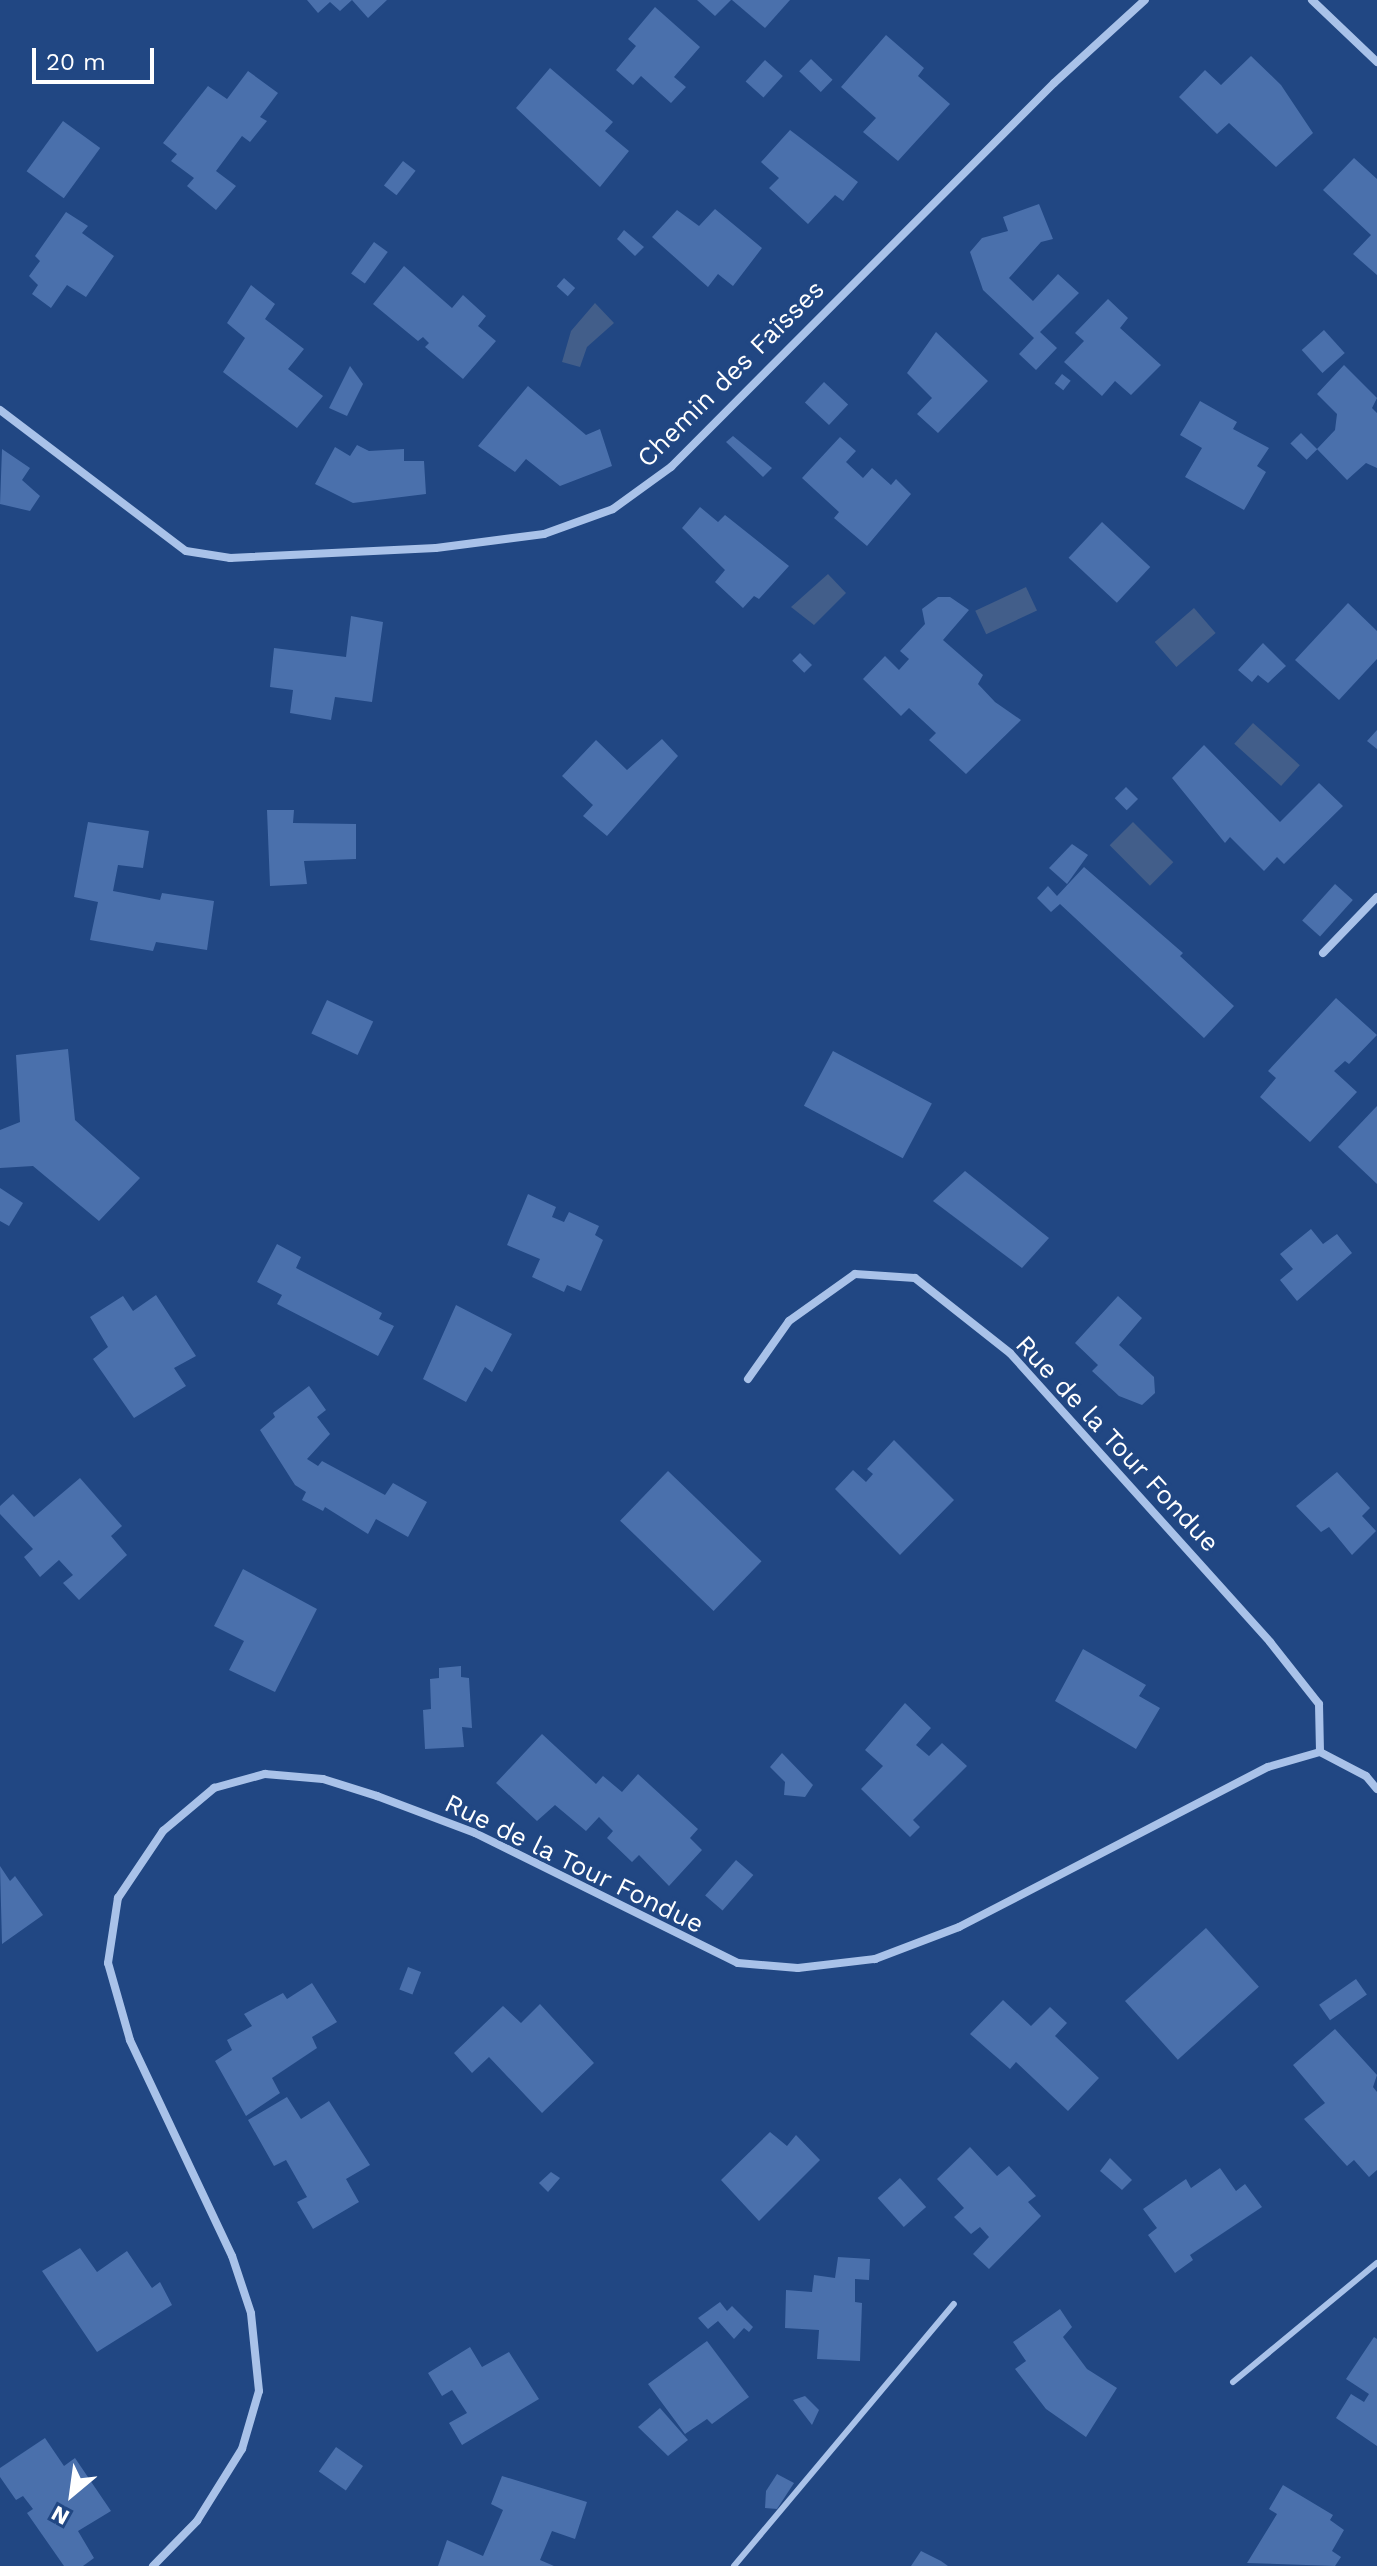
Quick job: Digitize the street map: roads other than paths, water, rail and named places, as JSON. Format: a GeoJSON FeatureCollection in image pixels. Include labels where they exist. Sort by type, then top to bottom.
{"type":"FeatureCollection","features":[{"type":"Feature","properties":{"kind":"street","name":"Chemin des Faïsses"},"geometry":{"type":"LineString","coordinates":[[0,410],[186,551],[230,558],[436,548],[558,529],[613,509],[671,467],[989,147],[1145,0]]}},
{"type":"Feature","properties":{"kind":"street"},"geometry":{"type":"LineString","coordinates":[[1312,0],[1377,62]]}},
{"type":"Feature","properties":{"kind":"street"},"geometry":{"type":"LineString","coordinates":[[1323,953],[1377,897]]}},
{"type":"Feature","properties":{"kind":"street","name":"Rue de la Tour Fondue"},"geometry":{"type":"LineString","coordinates":[[153,2566],[197,2521],[242,2449],[259,2391],[251,2313],[232,2256],[130,2040],[108,1963],[118,1898],[163,1831],[214,1788],[265,1774],[323,1779],[475,1833],[672,1935],[738,1963],[798,1968],[875,1959],[959,1927],[1268,1767],[1320,1752],[1319,1704],[1270,1642],[1010,1353],[915,1278],[855,1274],[789,1321],[748,1379]]}},
{"type":"Feature","properties":{"kind":"street"},"geometry":{"type":"LineString","coordinates":[[1320,1752],[1366,1776],[1377,1789]]}},
{"type":"Feature","properties":{"kind":"lane"},"geometry":{"type":"LineString","coordinates":[[1233,2382],[1377,2263]]}},
{"type":"Feature","properties":{"kind":"lane"},"geometry":{"type":"LineString","coordinates":[[734,2566],[954,2304]]}},
{"type":"Feature","properties":{"kind":"water"},"geometry":{"type":"Polygon","coordinates":[[[595,303],[614,323],[587,347],[580,367],[562,362],[571,331],[595,303]]]}},
{"type":"Feature","properties":{"kind":"water"},"geometry":{"type":"Polygon","coordinates":[[[828,574],[846,593],[814,625],[791,607],[828,574]]]}},
{"type":"Feature","properties":{"kind":"water"},"geometry":{"type":"Polygon","coordinates":[[[1026,587],[1037,611],[986,634],[975,611],[1026,587]]]}},
{"type":"Feature","properties":{"kind":"water"},"geometry":{"type":"Polygon","coordinates":[[[1194,608],[1216,633],[1176,667],[1155,642],[1194,608]]]}},
{"type":"Feature","properties":{"kind":"water"},"geometry":{"type":"Polygon","coordinates":[[[1253,723],[1300,765],[1281,786],[1234,744],[1253,723]]]}},
{"type":"Feature","properties":{"kind":"water"},"geometry":{"type":"Polygon","coordinates":[[[1133,822],[1173,862],[1150,886],[1110,845],[1133,822]]]}}]}
